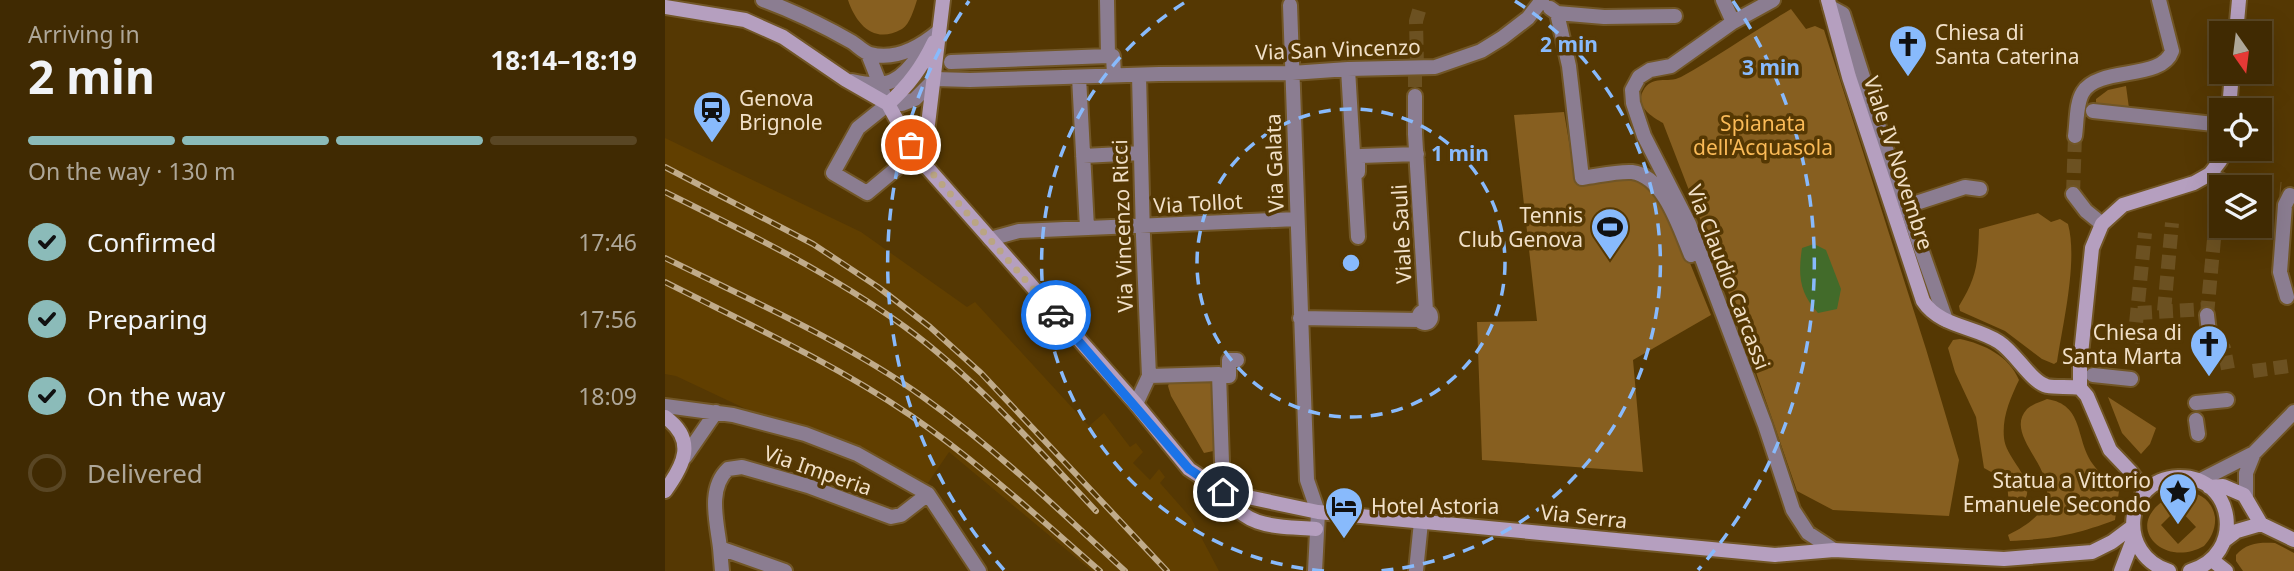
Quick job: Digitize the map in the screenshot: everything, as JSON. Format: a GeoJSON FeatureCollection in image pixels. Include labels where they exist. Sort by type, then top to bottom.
{"type":"FeatureCollection","features":[{"type":"Feature","properties":{"kind":"main road"},"geometry":{"type":"LineString","coordinates":[[913,149],[926,141],[943,0]]}},
{"type":"Feature","properties":{"kind":"main road"},"geometry":{"type":"LineString","coordinates":[[2237,21],[2239,0]]}},
{"type":"Feature","properties":{"kind":"main road","name":"Viale IV Novembre"},"geometry":{"type":"LineString","coordinates":[[1829,4],[1852,88],[1923,301],[1933,314],[1997,340],[2011,351],[2038,381],[2047,386],[2080,388]]}},
{"type":"Feature","properties":{"kind":"main road"},"geometry":{"type":"LineString","coordinates":[[665,7],[731,17],[761,27],[783,37],[846,80],[888,104],[913,149],[1136,404],[1189,469],[1223,492],[1232,506],[1245,517],[1262,524],[1316,529]]}},
{"type":"Feature","properties":{"kind":"main road"},"geometry":{"type":"LineString","coordinates":[[888,104],[923,66],[939,31]]}},
{"type":"Feature","properties":{"kind":"main road"},"geometry":{"type":"LineString","coordinates":[[2145,492],[2104,441],[2087,396],[2080,388],[2092,248],[2102,224],[2123,205],[2194,183],[2210,174],[2220,161]]}},
{"type":"Feature","properties":{"kind":"main road"},"geometry":{"type":"LineString","coordinates":[[665,417],[679,431],[685,448],[685,457],[665,491]]}},
{"type":"Feature","properties":{"kind":"main road"},"geometry":{"type":"LineString","coordinates":[[2142,571],[2135,537],[2135,509],[2145,492],[2168,479],[2180,477],[2223,486],[2246,496],[2261,524],[2294,540]]}},
{"type":"Feature","properties":{"kind":"main road"},"geometry":{"type":"LineString","coordinates":[[2204,484],[2218,496],[2226,511],[2228,524],[2225,540]]}},
{"type":"Feature","properties":{"kind":"main road","name":"Via Serra"},"geometry":{"type":"LineString","coordinates":[[1223,492],[1324,513],[1775,555],[1834,550],[2004,559],[2092,552],[2112,542],[2135,537]]}},
{"type":"Feature","properties":{"kind":"main road"},"geometry":{"type":"LineString","coordinates":[[1286,526],[1324,513]]}},
{"type":"Feature","properties":{"kind":"main road"},"geometry":{"type":"LineString","coordinates":[[2190,571],[2212,560],[2225,540],[2238,531],[2261,524]]}},
{"type":"Feature","properties":{"kind":"main road"},"geometry":{"type":"LineString","coordinates":[[2121,571],[2135,537]]}},
{"type":"Feature","properties":{"kind":"main road"},"geometry":{"type":"LineString","coordinates":[[2135,537],[2154,565],[2169,571]]}},
{"type":"Feature","properties":{"kind":"main road"},"geometry":{"type":"LineString","coordinates":[[2212,560],[2226,571]]}},
{"type":"Feature","properties":{"kind":"street"},"geometry":{"type":"LineString","coordinates":[[763,0],[852,43],[868,54],[890,55],[906,52],[923,44],[939,31]]}},
{"type":"Feature","properties":{"kind":"street"},"geometry":{"type":"LineString","coordinates":[[1107,0],[1108,56]]}},
{"type":"Feature","properties":{"kind":"street"},"geometry":{"type":"LineString","coordinates":[[1723,0],[1733,22]]}},
{"type":"Feature","properties":{"kind":"street","name":"Via Claudio Carcassi"},"geometry":{"type":"LineString","coordinates":[[1773,0],[1733,22],[1671,66],[1650,70],[1639,77],[1632,90],[1633,103],[1644,136],[1689,224],[1765,425],[1793,510],[1808,533],[1834,550]]}},
{"type":"Feature","properties":{"kind":"street"},"geometry":{"type":"LineString","coordinates":[[2075,136],[2080,98],[2088,86],[2158,65],[2170,57],[2172,51],[2159,0]]}},
{"type":"Feature","properties":{"kind":"street"},"geometry":{"type":"LineString","coordinates":[[1541,1],[1556,13],[1604,17],[1675,16]]}},
{"type":"Feature","properties":{"kind":"street","name":"Via San Vincenzo"},"geometry":{"type":"LineString","coordinates":[[935,79],[1292,74],[1348,69],[1414,70],[1434,67],[1481,51],[1528,18],[1541,1]]}},
{"type":"Feature","properties":{"kind":"street","name":"Viale IV Novembre"},"geometry":{"type":"LineString","coordinates":[[1829,4],[1843,14],[1884,143],[1946,320]]}},
{"type":"Feature","properties":{"kind":"street","name":"Via Galata"},"geometry":{"type":"LineString","coordinates":[[1290,5],[1307,480],[1324,513]]}},
{"type":"Feature","properties":{"kind":"street"},"geometry":{"type":"LineString","coordinates":[[1556,13],[1569,66],[1582,178],[1632,172],[1655,182],[1702,275]]}},
{"type":"Feature","properties":{"kind":"street"},"geometry":{"type":"LineString","coordinates":[[846,80],[881,85],[900,77],[939,31]]}},
{"type":"Feature","properties":{"kind":"street"},"geometry":{"type":"LineString","coordinates":[[868,54],[888,104]]}},
{"type":"Feature","properties":{"kind":"street"},"geometry":{"type":"LineString","coordinates":[[951,62],[1113,56],[1114,75]]}},
{"type":"Feature","properties":{"kind":"street"},"geometry":{"type":"LineString","coordinates":[[913,149],[867,193],[834,176],[834,169],[858,128],[888,104],[902,104],[915,99],[935,79],[923,66]]}},
{"type":"Feature","properties":{"kind":"street"},"geometry":{"type":"LineString","coordinates":[[1348,69],[1358,237]]}},
{"type":"Feature","properties":{"kind":"street","name":"Via Vincenzo Ricci"},"geometry":{"type":"LineString","coordinates":[[1139,75],[1149,376]]}},
{"type":"Feature","properties":{"kind":"street"},"geometry":{"type":"LineString","coordinates":[[1079,77],[1087,228]]}},
{"type":"Feature","properties":{"kind":"street","name":"Viale Sauli"},"geometry":{"type":"LineString","coordinates":[[1300,318],[1423,315],[1415,96]]}},
{"type":"Feature","properties":{"kind":"street"},"geometry":{"type":"LineString","coordinates":[[2093,111],[2209,123]]}},
{"type":"Feature","properties":{"kind":"street"},"geometry":{"type":"LineString","coordinates":[[1083,156],[1141,153]]}},
{"type":"Feature","properties":{"kind":"street","name":"Viale Sauli"},"geometry":{"type":"LineString","coordinates":[[1355,204],[1359,204],[1359,157],[1417,154]]}},
{"type":"Feature","properties":{"kind":"street"},"geometry":{"type":"LineString","coordinates":[[1906,206],[1965,187],[1980,189]]}},
{"type":"Feature","properties":{"kind":"street"},"geometry":{"type":"LineString","coordinates":[[2073,194],[2085,211],[2102,224]]}},
{"type":"Feature","properties":{"kind":"street"},"geometry":{"type":"LineString","coordinates":[[2286,194],[2280,272],[2287,297]]}},
{"type":"Feature","properties":{"kind":"street","name":"Via Tollot"},"geometry":{"type":"LineString","coordinates":[[989,239],[1019,232],[1297,219]]}},
{"type":"Feature","properties":{"kind":"street"},"geometry":{"type":"LineString","coordinates":[[2207,314],[2211,349]]}},
{"type":"Feature","properties":{"kind":"street"},"geometry":{"type":"LineString","coordinates":[[1136,404],[1149,376],[1229,376],[1229,360],[1237,360]]}},
{"type":"Feature","properties":{"kind":"street"},"geometry":{"type":"LineString","coordinates":[[2093,375],[2131,379]]}},
{"type":"Feature","properties":{"kind":"street"},"geometry":{"type":"LineString","coordinates":[[1220,376],[1223,492]]}},
{"type":"Feature","properties":{"kind":"street"},"geometry":{"type":"LineString","coordinates":[[2196,403],[2227,400]]}},
{"type":"Feature","properties":{"kind":"street"},"geometry":{"type":"LineString","coordinates":[[665,406],[716,412],[805,434],[847,450],[928,494],[979,571]]}},
{"type":"Feature","properties":{"kind":"street"},"geometry":{"type":"LineString","coordinates":[[685,457],[716,412]]}},
{"type":"Feature","properties":{"kind":"street"},"geometry":{"type":"LineString","coordinates":[[2204,484],[2254,453],[2294,412]]}},
{"type":"Feature","properties":{"kind":"street"},"geometry":{"type":"LineString","coordinates":[[2246,496],[2246,473],[2254,453]]}},
{"type":"Feature","properties":{"kind":"street","name":"Via Imperia"},"geometry":{"type":"LineString","coordinates":[[722,571],[715,496],[720,480],[728,469],[742,467],[809,486],[891,517],[901,515],[928,494]]}},
{"type":"Feature","properties":{"kind":"street"},"geometry":{"type":"LineString","coordinates":[[1315,571],[1316,529],[1324,513]]}},
{"type":"Feature","properties":{"kind":"street"},"geometry":{"type":"LineString","coordinates":[[1416,571],[1421,522]]}},
{"type":"Feature","properties":{"kind":"street"},"geometry":{"type":"LineString","coordinates":[[720,548],[785,571]]}},
{"type":"Feature","properties":{"kind":"shaded area"},"geometry":{"type":"Polygon","coordinates":[[[665,138],[861,232],[967,307],[975,302],[1089,426],[1104,413],[1130,447],[1136,443],[1143,452],[1133,463],[1150,480],[1159,469],[1165,477],[1160,483],[1191,518],[1219,571],[1092,571],[949,452],[928,483],[780,425],[676,376],[665,374],[665,138]]]}},
{"type":"Feature","properties":{"kind":"shaded area"},"geometry":{"type":"Polygon","coordinates":[[[1814,244],[1826,250],[1841,289],[1837,309],[1818,313],[1807,298],[1800,275],[1802,248],[1814,244]]]}},
{"type":"Feature","properties":{"kind":"green space"},"geometry":{"type":"Polygon","coordinates":[[[848,0],[917,0],[905,27],[883,35],[861,24],[848,0]]]}},
{"type":"Feature","properties":{"kind":"green space","name":"Spianata dell'Acquasola"},"geometry":{"type":"Polygon","coordinates":[[[1791,9],[1806,29],[1815,26],[1824,30],[1926,349],[1959,460],[1949,516],[1833,510],[1797,491],[1729,294],[1663,123],[1649,114],[1641,101],[1643,91],[1651,83],[1681,77],[1791,9]]]}},
{"type":"Feature","properties":{"kind":"green space"},"geometry":{"type":"Polygon","coordinates":[[[2126,86],[2129,108],[2096,105],[2096,99],[2108,90],[2126,86]]]}},
{"type":"Feature","properties":{"kind":"green space","name":"Tennis Club Genova"},"geometry":{"type":"Polygon","coordinates":[[[1564,112],[1576,183],[1623,175],[1647,181],[1675,226],[1711,315],[1633,360],[1643,472],[1482,460],[1477,322],[1537,321],[1514,115],[1564,112]]]}},
{"type":"Feature","properties":{"kind":"green space"},"geometry":{"type":"Polygon","coordinates":[[[2038,213],[2051,222],[2060,219],[2068,224],[2071,239],[2069,292],[2057,362],[2054,364],[2042,359],[2005,331],[1960,311],[1959,306],[1970,287],[1975,269],[1979,229],[2038,213]]]}},
{"type":"Feature","properties":{"kind":"green space"},"geometry":{"type":"Polygon","coordinates":[[[1960,339],[1995,352],[2009,364],[2019,380],[2007,408],[2004,423],[2006,445],[2027,487],[2026,496],[2017,514],[2009,507],[2007,481],[1984,468],[1976,417],[1955,372],[1948,348],[1953,340],[1960,339]]]}},
{"type":"Feature","properties":{"kind":"green space"},"geometry":{"type":"Polygon","coordinates":[[[1170,381],[1218,381],[1218,450],[1204,453],[1171,396],[1168,386],[1170,381]]]}},
{"type":"Feature","properties":{"kind":"green space"},"geometry":{"type":"Polygon","coordinates":[[[2108,397],[2156,428],[2150,444],[2141,454],[2122,433],[2108,397]]]}},
{"type":"Feature","properties":{"kind":"green space"},"geometry":{"type":"Polygon","coordinates":[[[2047,399],[2059,402],[2073,415],[2092,463],[2119,491],[2115,520],[2064,535],[2010,541],[2008,535],[2034,518],[2046,501],[2046,485],[2024,437],[2021,423],[2027,409],[2047,399]]]}},
{"type":"Feature","properties":{"kind":"green space"},"geometry":{"type":"Polygon","coordinates":[[[2180,492],[2203,497],[2211,505],[2215,517],[2213,533],[2204,546],[2188,552],[2173,552],[2160,547],[2151,538],[2147,528],[2150,515],[2160,503],[2180,492]],[[2178,508],[2161,525],[2178,544],[2196,527],[2178,508]]]}},
{"type":"Feature","properties":{"kind":"green space"},"geometry":{"type":"Polygon","coordinates":[[[2275,543],[2294,553],[2294,571],[2243,571],[2236,561],[2236,555],[2249,546],[2275,543]]]}},
{"type":"Feature","properties":{"kind":"tunnel"},"geometry":{"type":"LineString","coordinates":[[1417,66],[1416,21],[1421,4]]}},
{"type":"Feature","properties":{"kind":"tunnel"},"geometry":{"type":"LineString","coordinates":[[1415,73],[1415,96]]}},
{"type":"Feature","properties":{"kind":"tunnel"},"geometry":{"type":"LineString","coordinates":[[2073,194],[2075,136]]}},
{"type":"Feature","properties":{"kind":"tunnel"},"geometry":{"type":"LineString","coordinates":[[2272,188],[2281,189]]}},
{"type":"Feature","properties":{"kind":"tunnel"},"geometry":{"type":"LineString","coordinates":[[2164,311],[2172,223]]}},
{"type":"Feature","properties":{"kind":"tunnel"},"geometry":{"type":"LineString","coordinates":[[2132,364],[2145,233]]}},
{"type":"Feature","properties":{"kind":"tunnel"},"geometry":{"type":"LineString","coordinates":[[2207,315],[2214,238]]}},
{"type":"Feature","properties":{"kind":"tunnel"},"geometry":{"type":"LineString","coordinates":[[2138,313],[2207,309]]}},
{"type":"Feature","properties":{"kind":"tunnel"},"geometry":{"type":"LineString","coordinates":[[2211,349],[2224,348],[2228,369]]}},
{"type":"Feature","properties":{"kind":"tunnel"},"geometry":{"type":"LineString","coordinates":[[2253,371],[2289,366]]}},
{"type":"Feature","properties":{"kind":"railway"},"geometry":{"type":"LineString","coordinates":[[665,167],[813,244],[878,287],[930,327],[981,373],[1167,571]]}},
{"type":"Feature","properties":{"kind":"railway"},"geometry":{"type":"LineString","coordinates":[[665,192],[818,271],[905,327],[981,391],[1096,511]]}},
{"type":"Feature","properties":{"kind":"railway"},"geometry":{"type":"LineString","coordinates":[[665,258],[830,340],[923,397],[1002,459],[1125,571]]}},
{"type":"Feature","properties":{"kind":"railway"},"geometry":{"type":"LineString","coordinates":[[665,282],[821,361],[910,415],[983,470],[1100,571]]}},
{"type":"Feature","properties":{"kind":"way so far"},"geometry":{"type":"LineString","coordinates":[[911,145],[925,165],[1056,315]]}},
{"type":"Feature","properties":{"kind":"place","name":"Chiesa di Santa Caterina"},"geometry":{"type":"Point","coordinates":[1908,78]}},
{"type":"Feature","properties":{"kind":"place","name":"Genova Brignole"},"geometry":{"type":"Point","coordinates":[712,144]}},
{"type":"Feature","properties":{"kind":"place","name":"Tennis Club Genova"},"geometry":{"type":"Point","coordinates":[1610,261]}},
{"type":"Feature","properties":{"kind":"place","name":"Chiesa di Santa Marta"},"geometry":{"type":"Point","coordinates":[2209,378]}},
{"type":"Feature","properties":{"kind":"place","name":"Statua a Vittorio Emanuele Secondo"},"geometry":{"type":"Point","coordinates":[2178,526]}},
{"type":"Feature","properties":{"kind":"place","name":"Hotel Astoria"},"geometry":{"type":"Point","coordinates":[1344,540]}},
{"type":"Feature","properties":{"kind":"route"},"geometry":{"type":"LineString","coordinates":[[1056,315],[1136,404],[1189,469],[1223,492]]}}]}
